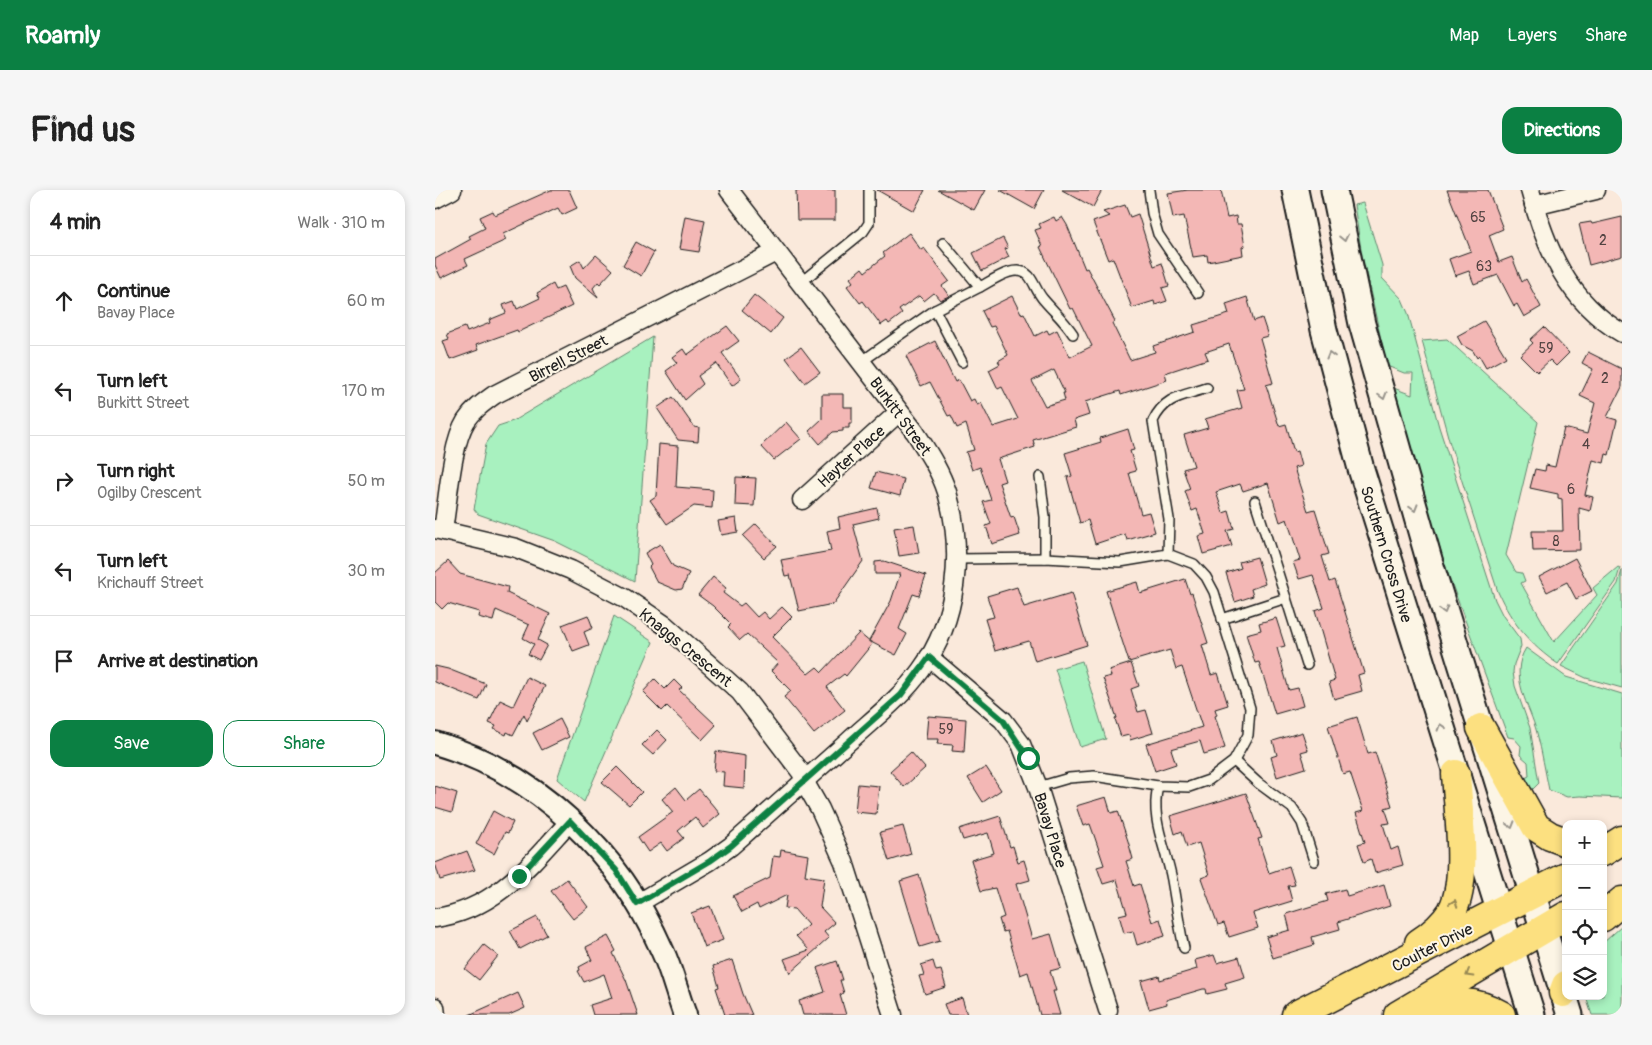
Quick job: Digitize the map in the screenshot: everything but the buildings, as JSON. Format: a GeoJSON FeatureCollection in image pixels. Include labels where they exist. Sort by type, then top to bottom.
{"type":"FeatureCollection","features":[{"type":"Feature","properties":{"kind":"main road","name":"Southern Cross Drive"},"geometry":{"type":"LineString","coordinates":[[1295,190],[1324,330],[1361,469],[1532,1015]]}},
{"type":"Feature","properties":{"kind":"main road"},"geometry":{"type":"LineString","coordinates":[[1334,190],[1362,324],[1430,563],[1533,895],[1555,923],[1562,971]]}},
{"type":"Feature","properties":{"kind":"main road"},"geometry":{"type":"LineString","coordinates":[[1395,576],[1430,563]]}},
{"type":"Feature","properties":{"kind":"main road"},"geometry":{"type":"LineString","coordinates":[[1481,728],[1536,827],[1550,836],[1562,840]]}},
{"type":"Feature","properties":{"kind":"main road"},"geometry":{"type":"LineString","coordinates":[[1351,988],[1431,935],[1452,911],[1460,888],[1461,866],[1456,774]]}},
{"type":"Feature","properties":{"kind":"main road"},"geometry":{"type":"LineString","coordinates":[[1607,836],[1622,833]]}},
{"type":"Feature","properties":{"kind":"main road"},"geometry":{"type":"LineString","coordinates":[[1607,849],[1622,840]]}},
{"type":"Feature","properties":{"kind":"main road","name":"Coulter Drive"},"geometry":{"type":"LineString","coordinates":[[1296,1015],[1562,879]]}},
{"type":"Feature","properties":{"kind":"main road"},"geometry":{"type":"LineString","coordinates":[[1607,893],[1622,884]]}},
{"type":"Feature","properties":{"kind":"main road"},"geometry":{"type":"LineString","coordinates":[[1607,914],[1622,901]]}},
{"type":"Feature","properties":{"kind":"main road"},"geometry":{"type":"LineString","coordinates":[[1400,1014],[1555,923]]}},
{"type":"Feature","properties":{"kind":"main road"},"geometry":{"type":"LineString","coordinates":[[1400,1014],[1448,1002],[1470,1002],[1489,1008],[1501,1015]]}},
{"type":"Feature","properties":{"kind":"street"},"geometry":{"type":"LineString","coordinates":[[435,199],[452,190]]}},
{"type":"Feature","properties":{"kind":"street","name":"Burkitt Street"},"geometry":{"type":"LineString","coordinates":[[637,904],[710,861],[731,846],[901,695],[929,657],[950,604],[957,559],[954,524],[946,491],[933,460],[899,412],[729,190]]}},
{"type":"Feature","properties":{"kind":"street"},"geometry":{"type":"LineString","coordinates":[[1596,190],[1532,197],[1542,234],[1557,266],[1588,307],[1622,333]]}},
{"type":"Feature","properties":{"kind":"street","name":"Birrell Street"},"geometry":{"type":"LineString","coordinates":[[439,530],[457,444],[467,420],[479,406],[502,390],[776,252]]}},
{"type":"Feature","properties":{"kind":"street","name":"Hayter Place"},"geometry":{"type":"LineString","coordinates":[[802,500],[899,412]]}},
{"type":"Feature","properties":{"kind":"street","name":"Knaggs Crescent"},"geometry":{"type":"LineString","coordinates":[[439,530],[516,548],[571,570],[625,598],[666,626],[740,692],[801,772],[820,809],[844,862],[893,1015]]}},
{"type":"Feature","properties":{"kind":"street","name":"Bavay Place"},"geometry":{"type":"LineString","coordinates":[[929,657],[1003,720],[1021,744],[1038,787],[1108,1010]]}},
{"type":"Feature","properties":{"kind":"street"},"geometry":{"type":"LineString","coordinates":[[435,743],[455,749],[504,772],[553,806],[570,821],[616,870],[663,951],[685,1015]]}},
{"type":"Feature","properties":{"kind":"street"},"geometry":{"type":"LineString","coordinates":[[435,918],[450,916],[475,908],[499,894],[519,876],[570,821]]}},
{"type":"Feature","properties":{"kind":"street"},"geometry":{"type":"LineString","coordinates":[[435,1007],[436,1015]]}},
{"type":"Feature","properties":{"kind":"lane"},"geometry":{"type":"LineString","coordinates":[[800,283],[863,232],[869,223],[869,190]]}},
{"type":"Feature","properties":{"kind":"lane"},"geometry":{"type":"LineString","coordinates":[[1149,190],[1152,213],[1158,234],[1198,294]]}},
{"type":"Feature","properties":{"kind":"lane"},"geometry":{"type":"LineString","coordinates":[[943,243],[980,287]]}},
{"type":"Feature","properties":{"kind":"lane"},"geometry":{"type":"LineString","coordinates":[[861,362],[935,310],[1010,271],[1020,271],[1028,275],[1041,298],[1062,317],[1073,334]]}},
{"type":"Feature","properties":{"kind":"lane"},"geometry":{"type":"LineString","coordinates":[[935,310],[962,362]]}},
{"type":"Feature","properties":{"kind":"lane"},"geometry":{"type":"LineString","coordinates":[[1168,554],[1169,519],[1153,422],[1159,409],[1170,400],[1207,388]]}},
{"type":"Feature","properties":{"kind":"lane"},"geometry":{"type":"LineString","coordinates":[[1040,477],[1045,517],[1045,558]]}},
{"type":"Feature","properties":{"kind":"lane"},"geometry":{"type":"LineString","coordinates":[[1255,502],[1307,665]]}},
{"type":"Feature","properties":{"kind":"lane"},"geometry":{"type":"LineString","coordinates":[[957,559],[1045,558],[1120,562],[1168,554],[1194,564],[1206,577],[1222,619],[1250,708],[1248,735],[1234,761],[1223,771],[1199,785],[1179,788],[1094,776],[1069,778],[1038,787]]}},
{"type":"Feature","properties":{"kind":"lane"},"geometry":{"type":"LineString","coordinates":[[1222,619],[1286,598]]}},
{"type":"Feature","properties":{"kind":"lane"},"geometry":{"type":"LineString","coordinates":[[1234,761],[1258,784],[1292,808],[1302,822],[1314,861]]}},
{"type":"Feature","properties":{"kind":"lane"},"geometry":{"type":"LineString","coordinates":[[1158,786],[1155,819],[1171,879],[1176,916],[1184,948]]}},
{"type":"Feature","properties":{"kind":"green space"},"geometry":{"type":"Polygon","coordinates":[[[1363,203],[1382,265],[1382,278],[1402,299],[1408,313],[1439,427],[1495,600],[1503,616],[1520,639],[1521,646],[1513,672],[1515,686],[1530,728],[1539,783],[1533,789],[1526,785],[1525,778],[1529,776],[1528,762],[1520,755],[1521,746],[1514,738],[1508,737],[1447,571],[1391,387],[1412,395],[1413,373],[1404,373],[1387,366],[1362,255],[1354,205],[1363,203]]]}},
{"type":"Feature","properties":{"kind":"green space"},"geometry":{"type":"Polygon","coordinates":[[[653,337],[635,581],[555,541],[478,514],[474,509],[486,444],[498,426],[513,421],[653,337]]]}},
{"type":"Feature","properties":{"kind":"green space"},"geometry":{"type":"Polygon","coordinates":[[[1447,339],[1538,422],[1506,555],[1516,572],[1522,573],[1525,581],[1521,583],[1554,642],[1597,595],[1593,588],[1618,567],[1620,568],[1616,582],[1558,664],[1530,641],[1509,614],[1498,592],[1450,444],[1422,341],[1447,339]]]}},
{"type":"Feature","properties":{"kind":"green space"},"geometry":{"type":"Polygon","coordinates":[[[1622,570],[1622,688],[1586,678],[1561,666],[1618,584],[1622,570]]]}},
{"type":"Feature","properties":{"kind":"green space"},"geometry":{"type":"Polygon","coordinates":[[[614,616],[653,642],[584,802],[557,779],[614,616]]]}},
{"type":"Feature","properties":{"kind":"green space"},"geometry":{"type":"Polygon","coordinates":[[[1526,648],[1566,677],[1622,694],[1622,798],[1567,797],[1549,790],[1537,733],[1520,680],[1519,669],[1526,648]]]}},
{"type":"Feature","properties":{"kind":"green space"},"geometry":{"type":"Polygon","coordinates":[[[1082,661],[1106,739],[1080,747],[1055,669],[1082,661]]]}},
{"type":"Feature","properties":{"kind":"green space"},"geometry":{"type":"Polygon","coordinates":[[[1622,926],[1622,1015],[1592,1015],[1587,1000],[1607,1000],[1607,939],[1622,926]]]}},
{"type":"Feature","properties":{"kind":"route"},"geometry":{"type":"LineString","coordinates":[[519,876],[570,821],[599,849],[616,870],[637,904],[710,861],[731,846],[901,695],[929,657],[1003,720],[1021,744],[1028,758]]}}]}
